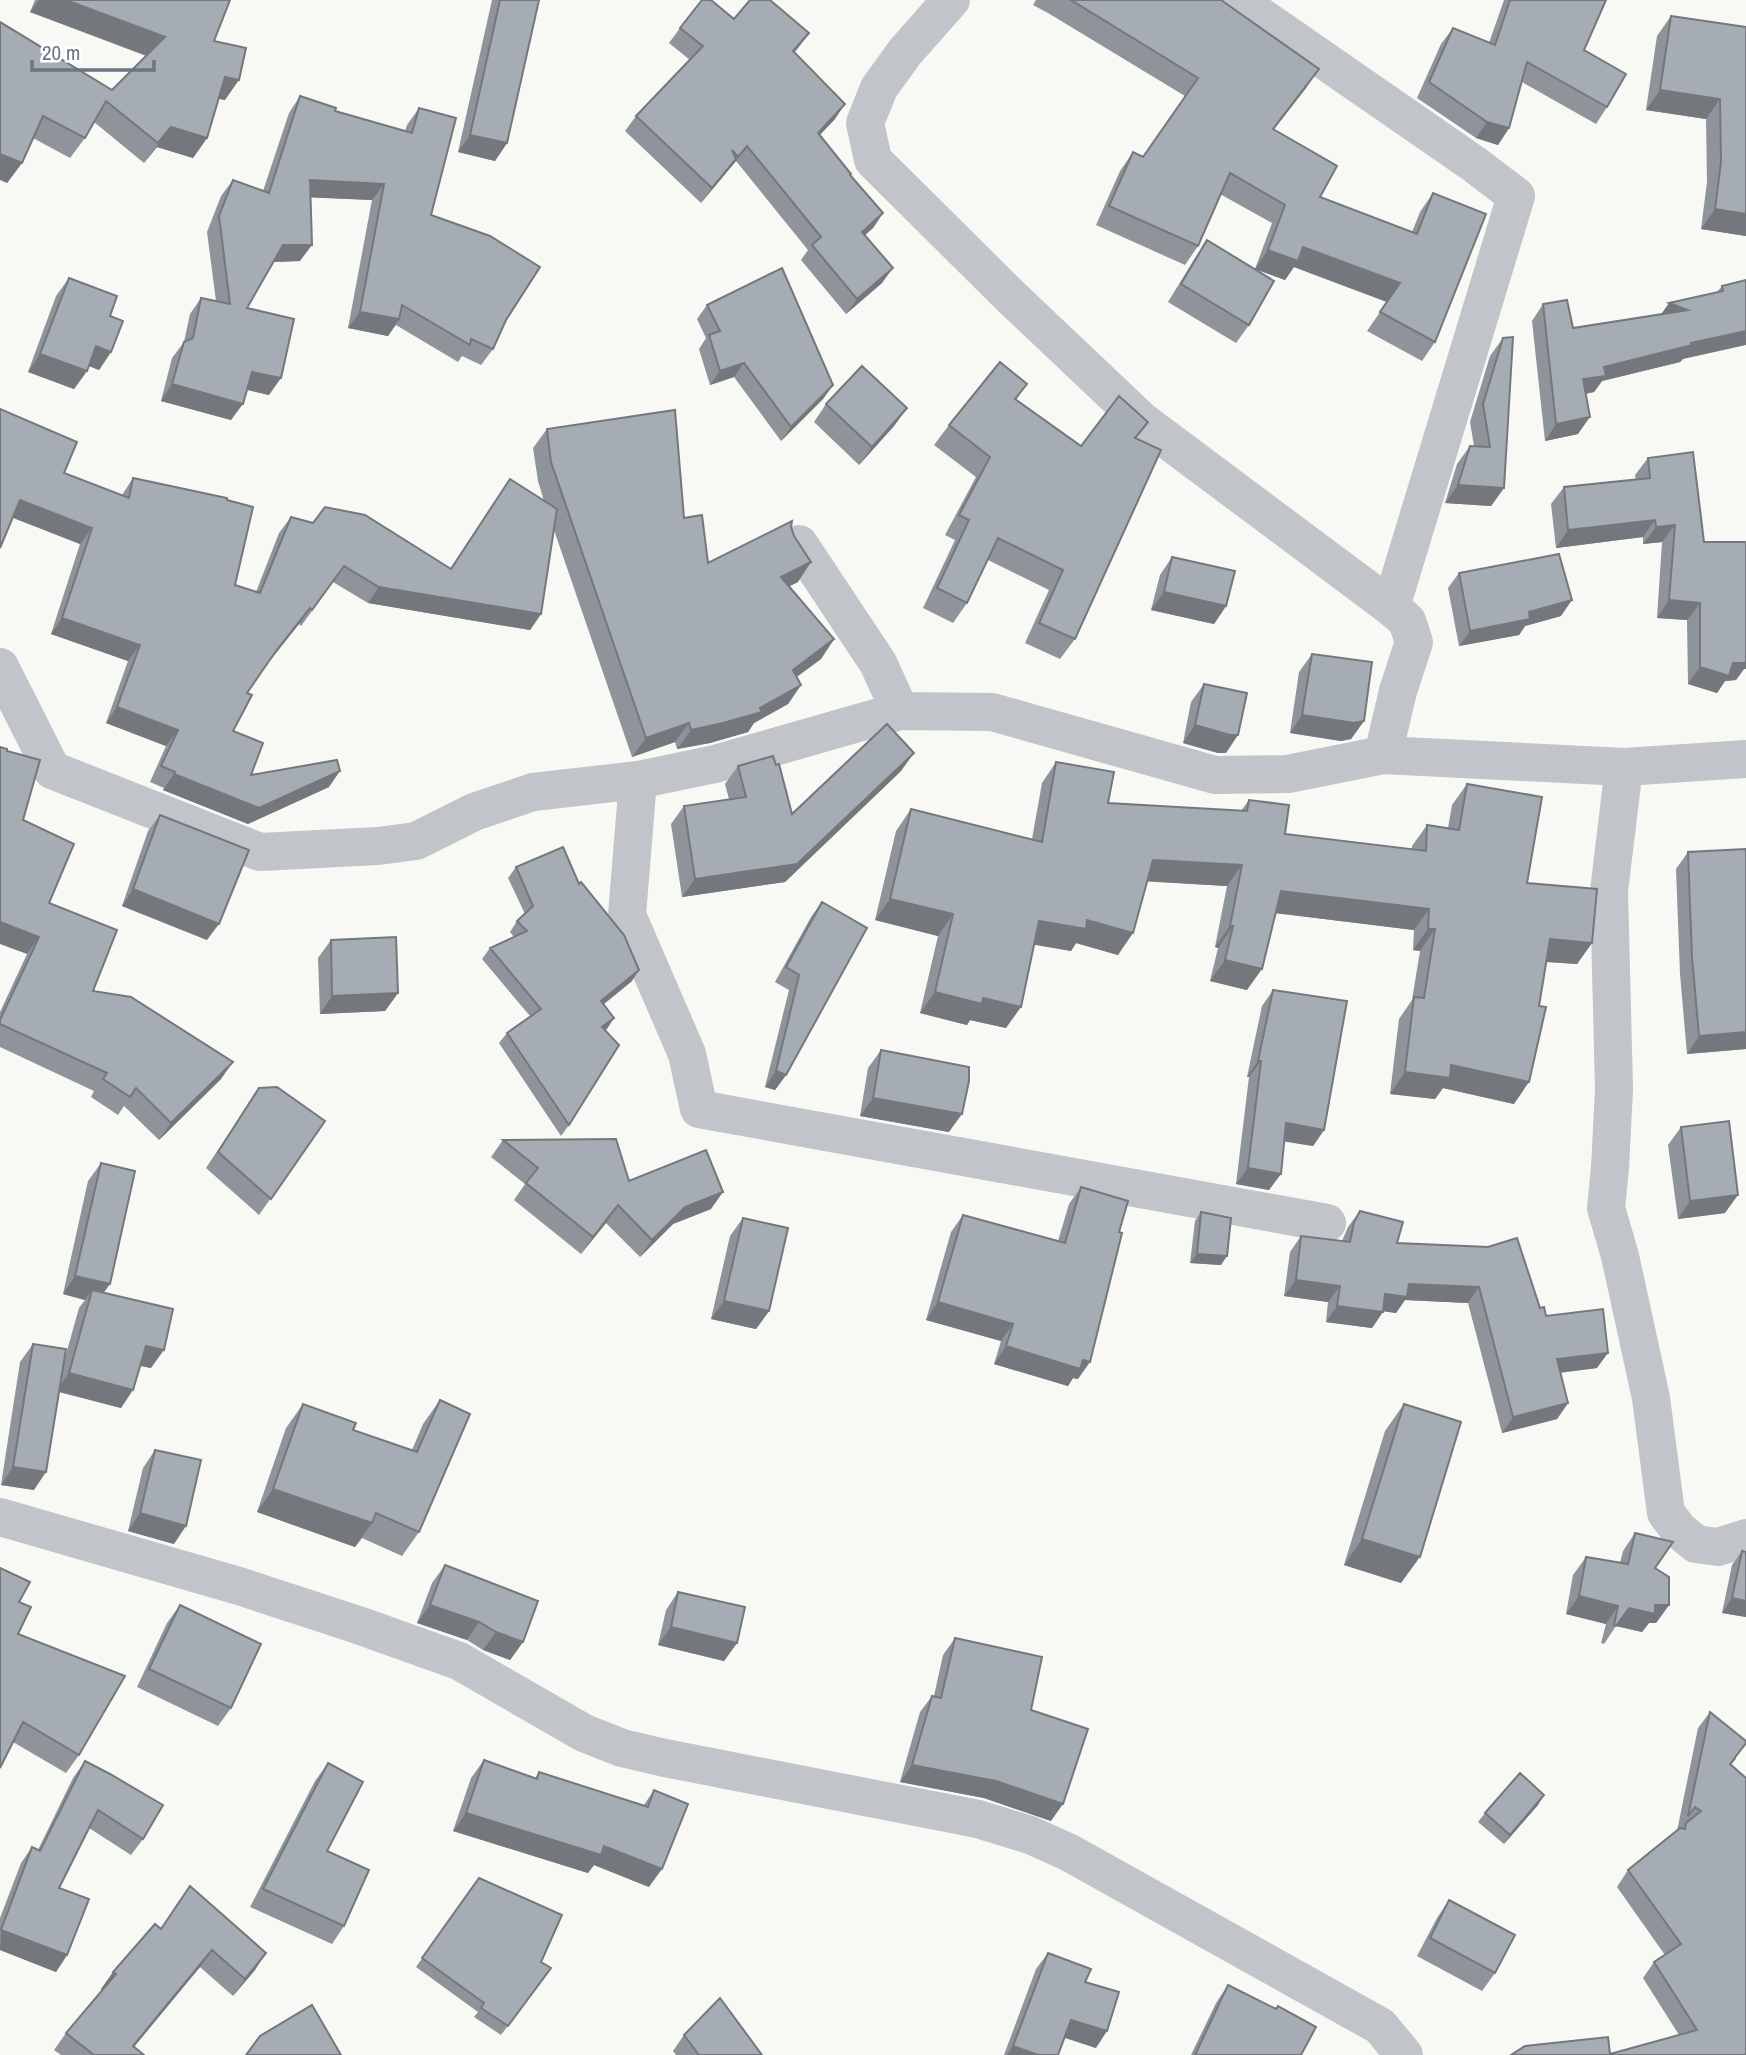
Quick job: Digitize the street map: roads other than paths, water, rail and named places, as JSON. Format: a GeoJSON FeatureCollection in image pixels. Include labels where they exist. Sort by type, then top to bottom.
{"type":"FeatureCollection","features":[{"type":"Feature","properties":{"kind":"street"},"geometry":{"type":"LineString","coordinates":[[951,0],[905,52],[879,88],[864,124],[873,160],[1009,295],[1142,421],[1407,621],[1414,642],[1398,691],[1383,755]]}},
{"type":"Feature","properties":{"kind":"street"},"geometry":{"type":"LineString","coordinates":[[1237,0],[1516,196],[1391,607]]}},
{"type":"Feature","properties":{"kind":"street"},"geometry":{"type":"LineString","coordinates":[[799,544],[878,663],[900,710]]}},
{"type":"Feature","properties":{"kind":"street"},"geometry":{"type":"LineString","coordinates":[[0,667],[52,770],[260,852],[378,846],[416,841],[474,812],[533,792],[638,780],[715,764],[900,710],[992,712],[1215,775],[1288,774],[1383,755],[1624,767],[1746,760]]}},
{"type":"Feature","properties":{"kind":"street"},"geometry":{"type":"LineString","coordinates":[[1624,767],[1609,891],[1614,1089],[1606,1208],[1620,1256],[1651,1398],[1666,1513],[1679,1530],[1696,1544],[1718,1547],[1746,1538]]}},
{"type":"Feature","properties":{"kind":"street"},"geometry":{"type":"LineString","coordinates":[[638,780],[627,915],[687,1054],[699,1109],[1327,1223]]}},
{"type":"Feature","properties":{"kind":"street"},"geometry":{"type":"LineString","coordinates":[[0,1517],[239,1586],[459,1661],[584,1733],[622,1748],[978,1819],[1030,1835],[1068,1852],[1380,2026],[1404,2055]]}}]}
